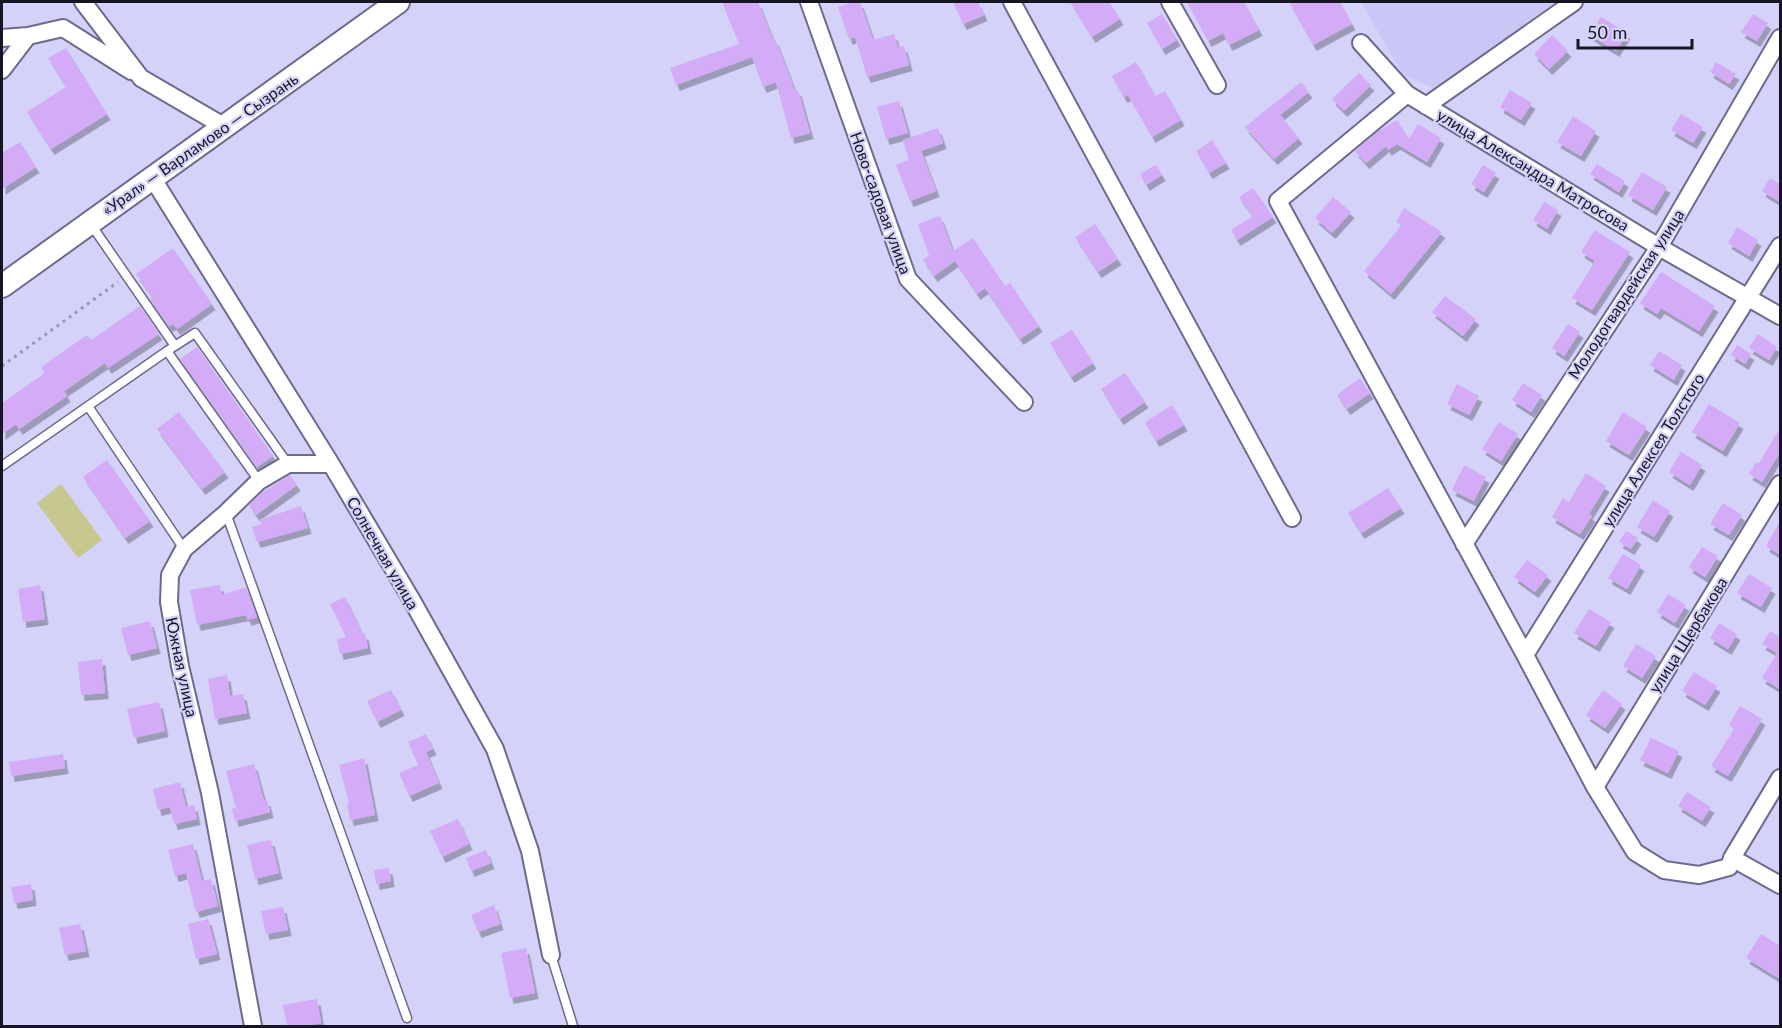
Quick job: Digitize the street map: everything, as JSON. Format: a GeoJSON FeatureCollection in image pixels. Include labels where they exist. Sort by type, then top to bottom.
{"type":"FeatureCollection","features":[{"type":"Feature","properties":{"kind":"main road","name":"«Урал» — Варламово — Сызрань"},"geometry":{"type":"LineString","coordinates":[[2,286],[398,2]]}},
{"type":"Feature","properties":{"kind":"street"},"geometry":{"type":"LineString","coordinates":[[84,2],[141,78]]}},
{"type":"Feature","properties":{"kind":"street","name":"Ново-садовая улица"},"geometry":{"type":"LineString","coordinates":[[809,2],[908,279],[1024,402]]}},
{"type":"Feature","properties":{"kind":"street"},"geometry":{"type":"LineString","coordinates":[[1012,2],[1292,518]]}},
{"type":"Feature","properties":{"kind":"street"},"geometry":{"type":"LineString","coordinates":[[1170,2],[1217,86]]}},
{"type":"Feature","properties":{"kind":"street"},"geometry":{"type":"LineString","coordinates":[[1426,106],[1574,2]]}},
{"type":"Feature","properties":{"kind":"street"},"geometry":{"type":"LineString","coordinates":[[2,39],[63,28],[141,78],[225,127]]}},
{"type":"Feature","properties":{"kind":"street"},"geometry":{"type":"LineString","coordinates":[[2,70],[28,36]]}},
{"type":"Feature","properties":{"kind":"street","name":"Молодогвардейская улица"},"geometry":{"type":"LineString","coordinates":[[1464,544],[1659,246],[1780,38]]}},
{"type":"Feature","properties":{"kind":"street","name":"улица Александра Матросова"},"geometry":{"type":"LineString","coordinates":[[1361,43],[1407,94],[1780,316]]}},
{"type":"Feature","properties":{"kind":"street"},"geometry":{"type":"LineString","coordinates":[[1407,94],[1278,201],[1595,787],[1635,852],[1664,870],[1699,876],[1729,867],[1732,858],[1780,778]]}},
{"type":"Feature","properties":{"kind":"street","name":"Солнечная улица"},"geometry":{"type":"LineString","coordinates":[[153,178],[331,464],[410,597],[495,749],[530,850],[551,955]]}},
{"type":"Feature","properties":{"kind":"street","name":"улица Алексея Толстого"},"geometry":{"type":"LineString","coordinates":[[1525,655],[1780,246]]}},
{"type":"Feature","properties":{"kind":"street"},"geometry":{"type":"LineString","coordinates":[[288,464],[331,464]]}},
{"type":"Feature","properties":{"kind":"street","name":"Южная улица"},"geometry":{"type":"LineString","coordinates":[[253,1026],[210,793],[180,666],[169,602],[170,575],[184,549],[259,481],[288,464]]}},
{"type":"Feature","properties":{"kind":"street","name":"улица Щербакова"},"geometry":{"type":"LineString","coordinates":[[1595,787],[1780,484]]}},
{"type":"Feature","properties":{"kind":"street"},"geometry":{"type":"LineString","coordinates":[[1732,858],[1780,885]]}},
{"type":"Feature","properties":{"kind":"lane"},"geometry":{"type":"LineString","coordinates":[[90,223],[127,276],[171,348],[259,481]]}},
{"type":"Feature","properties":{"kind":"lane"},"geometry":{"type":"LineString","coordinates":[[2,466],[195,333],[288,464]]}},
{"type":"Feature","properties":{"kind":"lane"},"geometry":{"type":"LineString","coordinates":[[88,406],[184,549]]}},
{"type":"Feature","properties":{"kind":"lane"},"geometry":{"type":"LineString","coordinates":[[226,513],[407,1018]]}},
{"type":"Feature","properties":{"kind":"lane"},"geometry":{"type":"LineString","coordinates":[[551,955],[573,1026]]}},
{"type":"Feature","properties":{"kind":"path"},"geometry":{"type":"LineString","coordinates":[[2,366],[127,276]]}},
{"type":"Feature","properties":{"kind":"shaded area"},"geometry":{"type":"Polygon","coordinates":[[[1361,2],[1556,2],[1435,89],[1402,74],[1361,2]]]}},
{"type":"Feature","properties":{"kind":"green space"},"geometry":{"type":"Polygon","coordinates":[[[61,484],[102,540],[78,558],[37,503],[61,484]]]}},
{"type":"Feature","properties":{"kind":"building"},"geometry":{"type":"Polygon","coordinates":[[[722,2],[758,2],[795,91],[798,90],[810,133],[791,138],[776,82],[763,87],[752,57],[676,85],[670,68],[739,44],[722,2]]]}},
{"type":"Feature","properties":{"kind":"building"},"geometry":{"type":"Polygon","coordinates":[[[860,2],[873,40],[894,34],[898,48],[904,46],[909,65],[867,77],[855,37],[849,39],[838,7],[860,2]]]}},
{"type":"Feature","properties":{"kind":"building"},"geometry":{"type":"Polygon","coordinates":[[[953,2],[978,2],[984,15],[963,24],[953,2]]]}},
{"type":"Feature","properties":{"kind":"building"},"geometry":{"type":"Polygon","coordinates":[[[1070,2],[1109,2],[1120,19],[1092,37],[1070,2]]]}},
{"type":"Feature","properties":{"kind":"building"},"geometry":{"type":"Polygon","coordinates":[[[1187,2],[1244,2],[1259,30],[1229,45],[1223,33],[1208,41],[1187,2]]]}},
{"type":"Feature","properties":{"kind":"building"},"geometry":{"type":"Polygon","coordinates":[[[1289,2],[1340,2],[1352,24],[1313,45],[1289,2]]]}},
{"type":"Feature","properties":{"kind":"building"},"geometry":{"type":"Polygon","coordinates":[[[1162,14],[1177,40],[1162,49],[1147,23],[1162,14]]]}},
{"type":"Feature","properties":{"kind":"building"},"geometry":{"type":"Polygon","coordinates":[[[1753,14],[1768,23],[1757,41],[1741,32],[1753,14]]]}},
{"type":"Feature","properties":{"kind":"building"},"geometry":{"type":"Polygon","coordinates":[[[1601,17],[1627,33],[1616,51],[1590,35],[1601,17]]]}},
{"type":"Feature","properties":{"kind":"building"},"geometry":{"type":"Polygon","coordinates":[[[1552,35],[1568,51],[1549,69],[1534,54],[1552,35]]]}},
{"type":"Feature","properties":{"kind":"building"},"geometry":{"type":"Polygon","coordinates":[[[66,48],[107,114],[51,149],[27,112],[66,87],[48,58],[66,48]]]}},
{"type":"Feature","properties":{"kind":"building"},"geometry":{"type":"Polygon","coordinates":[[[1136,62],[1155,96],[1165,91],[1181,120],[1152,137],[1128,95],[1124,97],[1112,76],[1136,62]]]}},
{"type":"Feature","properties":{"kind":"building"},"geometry":{"type":"Polygon","coordinates":[[[1716,62],[1736,74],[1729,84],[1710,72],[1716,62]]]}},
{"type":"Feature","properties":{"kind":"building"},"geometry":{"type":"Polygon","coordinates":[[[1359,73],[1371,85],[1344,111],[1332,99],[1359,73]]]}},
{"type":"Feature","properties":{"kind":"building"},"geometry":{"type":"Polygon","coordinates":[[[1301,82],[1309,92],[1280,115],[1299,138],[1274,159],[1245,127],[1301,82]]]}},
{"type":"Feature","properties":{"kind":"building"},"geometry":{"type":"Polygon","coordinates":[[[1510,90],[1532,103],[1521,120],[1500,107],[1510,90]]]}},
{"type":"Feature","properties":{"kind":"building"},"geometry":{"type":"Polygon","coordinates":[[[899,101],[908,133],[886,139],[877,107],[899,101]]]}},
{"type":"Feature","properties":{"kind":"building"},"geometry":{"type":"Polygon","coordinates":[[[1681,114],[1703,127],[1693,143],[1671,130],[1681,114]]]}},
{"type":"Feature","properties":{"kind":"building"},"geometry":{"type":"Polygon","coordinates":[[[1573,116],[1596,131],[1581,156],[1557,142],[1573,116]]]}},
{"type":"Feature","properties":{"kind":"building"},"geometry":{"type":"Polygon","coordinates":[[[1397,120],[1409,139],[1418,124],[1441,138],[1427,162],[1397,144],[1388,150],[1386,146],[1366,163],[1355,151],[1377,132],[1397,120]]]}},
{"type":"Feature","properties":{"kind":"building"},"geometry":{"type":"Polygon","coordinates":[[[938,128],[943,143],[921,151],[936,191],[910,201],[896,165],[909,160],[903,140],[938,128]]]}},
{"type":"Feature","properties":{"kind":"building"},"geometry":{"type":"Polygon","coordinates":[[[1212,140],[1226,163],[1209,173],[1196,151],[1212,140]]]}},
{"type":"Feature","properties":{"kind":"building"},"geometry":{"type":"Polygon","coordinates":[[[20,142],[36,167],[2,189],[2,153],[20,142]]]}},
{"type":"Feature","properties":{"kind":"building"},"geometry":{"type":"Polygon","coordinates":[[[1597,164],[1625,181],[1619,192],[1590,174],[1597,164]]]}},
{"type":"Feature","properties":{"kind":"building"},"geometry":{"type":"Polygon","coordinates":[[[1156,165],[1162,175],[1146,185],[1140,174],[1156,165]]]}},
{"type":"Feature","properties":{"kind":"building"},"geometry":{"type":"Polygon","coordinates":[[[1483,165],[1496,173],[1484,192],[1471,184],[1483,165]]]}},
{"type":"Feature","properties":{"kind":"building"},"geometry":{"type":"Polygon","coordinates":[[[1642,172],[1667,187],[1653,210],[1628,195],[1642,172]]]}},
{"type":"Feature","properties":{"kind":"building"},"geometry":{"type":"Polygon","coordinates":[[[1770,178],[1780,184],[1780,202],[1762,191],[1770,178]]]}},
{"type":"Feature","properties":{"kind":"building"},"geometry":{"type":"Polygon","coordinates":[[[1253,188],[1273,217],[1237,240],[1231,230],[1253,216],[1239,197],[1253,188]]]}},
{"type":"Feature","properties":{"kind":"building"},"geometry":{"type":"Polygon","coordinates":[[[1333,197],[1351,212],[1332,233],[1315,218],[1333,197]]]}},
{"type":"Feature","properties":{"kind":"building"},"geometry":{"type":"Polygon","coordinates":[[[1544,202],[1558,210],[1547,229],[1533,220],[1544,202]]]}},
{"type":"Feature","properties":{"kind":"building"},"geometry":{"type":"Polygon","coordinates":[[[1404,208],[1442,232],[1391,294],[1364,271],[1402,225],[1396,222],[1404,208]]]}},
{"type":"Feature","properties":{"kind":"building"},"geometry":{"type":"Polygon","coordinates":[[[940,216],[953,251],[973,238],[1005,286],[1010,283],[1039,326],[1020,339],[985,288],[977,294],[955,261],[934,276],[923,260],[929,255],[918,224],[940,216]]]}},
{"type":"Feature","properties":{"kind":"building"},"geometry":{"type":"Polygon","coordinates":[[[1095,224],[1118,259],[1098,272],[1075,237],[1095,224]]]}},
{"type":"Feature","properties":{"kind":"building"},"geometry":{"type":"Polygon","coordinates":[[[1737,227],[1758,240],[1749,256],[1728,243],[1737,227]]]}},
{"type":"Feature","properties":{"kind":"building"},"geometry":{"type":"Polygon","coordinates":[[[1595,230],[1630,252],[1592,310],[1572,298],[1595,261],[1581,252],[1595,230]]]}},
{"type":"Feature","properties":{"kind":"building"},"geometry":{"type":"Polygon","coordinates":[[[173,248],[212,304],[177,329],[173,324],[169,326],[150,299],[153,297],[136,274],[173,248]]]}},
{"type":"Feature","properties":{"kind":"building"},"geometry":{"type":"Polygon","coordinates":[[[1661,272],[1715,306],[1699,331],[1661,308],[1657,314],[1640,303],[1661,272]]]}},
{"type":"Feature","properties":{"kind":"building"},"geometry":{"type":"Polygon","coordinates":[[[1445,296],[1476,319],[1463,336],[1432,312],[1445,296]]]}},
{"type":"Feature","properties":{"kind":"building"},"geometry":{"type":"Polygon","coordinates":[[[140,306],[159,334],[108,368],[105,363],[64,391],[67,396],[19,429],[16,424],[2,434],[2,403],[45,373],[41,367],[87,335],[91,340],[140,306]]]}},
{"type":"Feature","properties":{"kind":"building"},"geometry":{"type":"Polygon","coordinates":[[[1568,324],[1580,332],[1564,356],[1552,348],[1568,324]]]}},
{"type":"Feature","properties":{"kind":"building"},"geometry":{"type":"Polygon","coordinates":[[[1072,330],[1093,363],[1071,377],[1050,343],[1072,330]]]}},
{"type":"Feature","properties":{"kind":"building"},"geometry":{"type":"Polygon","coordinates":[[[1758,334],[1777,347],[1769,360],[1749,348],[1758,334]]]}},
{"type":"Feature","properties":{"kind":"building"},"geometry":{"type":"Polygon","coordinates":[[[1737,345],[1751,354],[1745,364],[1731,355],[1737,345]]]}},
{"type":"Feature","properties":{"kind":"building"},"geometry":{"type":"Polygon","coordinates":[[[197,347],[273,456],[257,467],[180,359],[197,347]]]}},
{"type":"Feature","properties":{"kind":"building"},"geometry":{"type":"Polygon","coordinates":[[[1659,351],[1682,365],[1674,380],[1650,365],[1659,351]]]}},
{"type":"Feature","properties":{"kind":"building"},"geometry":{"type":"Polygon","coordinates":[[[1125,373],[1145,402],[1120,419],[1101,389],[1125,373]]]}},
{"type":"Feature","properties":{"kind":"building"},"geometry":{"type":"Polygon","coordinates":[[[1360,378],[1370,393],[1347,409],[1337,395],[1360,378]]]}},
{"type":"Feature","properties":{"kind":"building"},"geometry":{"type":"Polygon","coordinates":[[[1523,383],[1542,395],[1531,412],[1512,400],[1523,383]]]}},
{"type":"Feature","properties":{"kind":"building"},"geometry":{"type":"Polygon","coordinates":[[[1457,384],[1479,396],[1469,415],[1447,404],[1457,384]]]}},
{"type":"Feature","properties":{"kind":"building"},"geometry":{"type":"Polygon","coordinates":[[[1709,404],[1740,423],[1723,451],[1692,432],[1709,404]]]}},
{"type":"Feature","properties":{"kind":"building"},"geometry":{"type":"Polygon","coordinates":[[[1172,405],[1184,425],[1156,441],[1145,422],[1172,405]]]}},
{"type":"Feature","properties":{"kind":"building"},"geometry":{"type":"Polygon","coordinates":[[[179,412],[225,472],[202,489],[157,429],[179,412]]]}},
{"type":"Feature","properties":{"kind":"building"},"geometry":{"type":"Polygon","coordinates":[[[1623,412],[1647,427],[1629,455],[1606,441],[1623,412]]]}},
{"type":"Feature","properties":{"kind":"building"},"geometry":{"type":"Polygon","coordinates":[[[1499,422],[1518,434],[1501,461],[1482,449],[1499,422]]]}},
{"type":"Feature","properties":{"kind":"building"},"geometry":{"type":"Polygon","coordinates":[[[1780,428],[1780,452],[1762,482],[1749,474],[1756,462],[1759,463],[1780,428]]]}},
{"type":"Feature","properties":{"kind":"building"},"geometry":{"type":"Polygon","coordinates":[[[1681,452],[1702,465],[1690,485],[1669,472],[1681,452]]]}},
{"type":"Feature","properties":{"kind":"building"},"geometry":{"type":"Polygon","coordinates":[[[107,460],[150,521],[125,538],[83,477],[107,460]]]}},
{"type":"Feature","properties":{"kind":"building"},"geometry":{"type":"Polygon","coordinates":[[[1464,465],[1486,477],[1474,501],[1452,490],[1464,465]]]}},
{"type":"Feature","properties":{"kind":"building"},"geometry":{"type":"Polygon","coordinates":[[[1586,473],[1606,486],[1589,514],[1592,516],[1580,534],[1552,517],[1563,498],[1569,502],[1586,473]]]}},
{"type":"Feature","properties":{"kind":"building"},"geometry":{"type":"Polygon","coordinates":[[[290,475],[297,485],[256,515],[249,505],[263,492],[290,475]]]}},
{"type":"Feature","properties":{"kind":"building"},"geometry":{"type":"Polygon","coordinates":[[[1388,488],[1401,508],[1361,533],[1348,513],[1388,488]]]}},
{"type":"Feature","properties":{"kind":"building"},"geometry":{"type":"Polygon","coordinates":[[[1653,500],[1670,511],[1654,537],[1637,527],[1653,500]]]}},
{"type":"Feature","properties":{"kind":"building"},"geometry":{"type":"Polygon","coordinates":[[[1723,503],[1742,515],[1729,535],[1710,524],[1723,503]]]}},
{"type":"Feature","properties":{"kind":"building"},"geometry":{"type":"Polygon","coordinates":[[[301,506],[308,528],[257,542],[252,527],[262,524],[259,520],[301,506]]]}},
{"type":"Feature","properties":{"kind":"building"},"geometry":{"type":"Polygon","coordinates":[[[1780,521],[1780,555],[1766,546],[1780,521]]]}},
{"type":"Feature","properties":{"kind":"building"},"geometry":{"type":"Polygon","coordinates":[[[1626,531],[1638,538],[1631,549],[1619,542],[1626,531]]]}},
{"type":"Feature","properties":{"kind":"building"},"geometry":{"type":"Polygon","coordinates":[[[1702,547],[1718,556],[1705,577],[1689,567],[1702,547]]]}},
{"type":"Feature","properties":{"kind":"building"},"geometry":{"type":"Polygon","coordinates":[[[1623,554],[1641,565],[1627,589],[1608,578],[1623,554]]]}},
{"type":"Feature","properties":{"kind":"building"},"geometry":{"type":"Polygon","coordinates":[[[1527,560],[1548,575],[1535,592],[1514,577],[1527,560]]]}},
{"type":"Feature","properties":{"kind":"building"},"geometry":{"type":"Polygon","coordinates":[[[1749,574],[1772,588],[1761,607],[1737,593],[1749,574]]]}},
{"type":"Feature","properties":{"kind":"building"},"geometry":{"type":"Polygon","coordinates":[[[40,585],[45,619],[23,622],[18,589],[40,585]]]}},
{"type":"Feature","properties":{"kind":"building"},"geometry":{"type":"Polygon","coordinates":[[[220,585],[222,595],[246,587],[257,617],[248,620],[246,615],[197,625],[190,590],[220,585]]]}},
{"type":"Feature","properties":{"kind":"building"},"geometry":{"type":"Polygon","coordinates":[[[1668,594],[1686,605],[1675,623],[1657,612],[1668,594]]]}},
{"type":"Feature","properties":{"kind":"building"},"geometry":{"type":"Polygon","coordinates":[[[345,597],[362,634],[365,633],[368,648],[340,654],[337,639],[346,637],[330,604],[345,597]]]}},
{"type":"Feature","properties":{"kind":"building"},"geometry":{"type":"Polygon","coordinates":[[[1589,609],[1611,622],[1596,646],[1574,633],[1589,609]]]}},
{"type":"Feature","properties":{"kind":"building"},"geometry":{"type":"Polygon","coordinates":[[[150,621],[157,648],[128,655],[121,628],[150,621]]]}},
{"type":"Feature","properties":{"kind":"building"},"geometry":{"type":"Polygon","coordinates":[[[1719,623],[1737,634],[1728,649],[1710,638],[1719,623]]]}},
{"type":"Feature","properties":{"kind":"building"},"geometry":{"type":"Polygon","coordinates":[[[1770,631],[1780,637],[1780,689],[1762,678],[1777,653],[1762,644],[1770,631]]]}},
{"type":"Feature","properties":{"kind":"building"},"geometry":{"type":"Polygon","coordinates":[[[1636,644],[1656,656],[1642,678],[1623,666],[1636,644]]]}},
{"type":"Feature","properties":{"kind":"building"},"geometry":{"type":"Polygon","coordinates":[[[102,659],[105,693],[81,695],[78,662],[102,659]]]}},
{"type":"Feature","properties":{"kind":"building"},"geometry":{"type":"Polygon","coordinates":[[[1694,672],[1717,686],[1705,705],[1682,691],[1694,672]]]}},
{"type":"Feature","properties":{"kind":"building"},"geometry":{"type":"Polygon","coordinates":[[[227,675],[230,696],[243,694],[247,713],[215,719],[208,679],[227,675]]]}},
{"type":"Feature","properties":{"kind":"building"},"geometry":{"type":"Polygon","coordinates":[[[391,690],[401,710],[377,722],[367,701],[391,690]]]}},
{"type":"Feature","properties":{"kind":"building"},"geometry":{"type":"Polygon","coordinates":[[[1603,690],[1622,704],[1605,728],[1586,715],[1603,690]]]}},
{"type":"Feature","properties":{"kind":"building"},"geometry":{"type":"Polygon","coordinates":[[[159,702],[165,731],[134,738],[127,709],[159,702]]]}},
{"type":"Feature","properties":{"kind":"building"},"geometry":{"type":"Polygon","coordinates":[[[1740,706],[1762,719],[1728,776],[1711,766],[1734,729],[1729,725],[1740,706]]]}},
{"type":"Feature","properties":{"kind":"building"},"geometry":{"type":"Polygon","coordinates":[[[426,734],[433,749],[426,752],[439,783],[409,796],[399,773],[418,765],[408,742],[426,734]]]}},
{"type":"Feature","properties":{"kind":"building"},"geometry":{"type":"Polygon","coordinates":[[[1651,738],[1679,751],[1668,773],[1640,760],[1651,738]]]}},
{"type":"Feature","properties":{"kind":"building"},"geometry":{"type":"Polygon","coordinates":[[[63,754],[65,768],[11,776],[9,762],[63,754]]]}},
{"type":"Feature","properties":{"kind":"building"},"geometry":{"type":"Polygon","coordinates":[[[364,758],[375,815],[350,820],[347,803],[349,803],[339,765],[364,758]]]}},
{"type":"Feature","properties":{"kind":"building"},"geometry":{"type":"Polygon","coordinates":[[[254,764],[264,801],[267,800],[270,812],[235,821],[232,809],[236,808],[226,771],[254,764]]]}},
{"type":"Feature","properties":{"kind":"building"},"geometry":{"type":"Polygon","coordinates":[[[180,782],[186,807],[194,805],[197,819],[174,824],[170,807],[158,810],[153,789],[180,782]]]}},
{"type":"Feature","properties":{"kind":"building"},"geometry":{"type":"Polygon","coordinates":[[[1687,792],[1711,807],[1702,821],[1678,806],[1687,792]]]}},
{"type":"Feature","properties":{"kind":"building"},"geometry":{"type":"Polygon","coordinates":[[[458,819],[469,844],[442,857],[430,831],[458,819]]]}},
{"type":"Feature","properties":{"kind":"building"},"geometry":{"type":"Polygon","coordinates":[[[271,840],[279,873],[255,879],[247,845],[271,840]]]}},
{"type":"Feature","properties":{"kind":"building"},"geometry":{"type":"Polygon","coordinates":[[[193,844],[202,881],[211,879],[218,906],[196,912],[186,873],[175,876],[168,850],[193,844]]]}},
{"type":"Feature","properties":{"kind":"building"},"geometry":{"type":"Polygon","coordinates":[[[486,850],[491,863],[471,871],[466,858],[486,850]]]}},
{"type":"Feature","properties":{"kind":"building"},"geometry":{"type":"Polygon","coordinates":[[[389,868],[391,881],[376,884],[374,870],[389,868]]]}},
{"type":"Feature","properties":{"kind":"building"},"geometry":{"type":"Polygon","coordinates":[[[31,884],[33,900],[14,903],[11,887],[31,884]]]}},
{"type":"Feature","properties":{"kind":"building"},"geometry":{"type":"Polygon","coordinates":[[[494,905],[500,924],[478,932],[471,915],[494,905]]]}},
{"type":"Feature","properties":{"kind":"building"},"geometry":{"type":"Polygon","coordinates":[[[283,907],[288,930],[266,934],[261,911],[283,907]]]}},
{"type":"Feature","properties":{"kind":"building"},"geometry":{"type":"Polygon","coordinates":[[[208,919],[217,954],[196,959],[188,924],[208,919]]]}},
{"type":"Feature","properties":{"kind":"building"},"geometry":{"type":"Polygon","coordinates":[[[80,924],[86,951],[65,955],[59,928],[80,924]]]}},
{"type":"Feature","properties":{"kind":"building"},"geometry":{"type":"Polygon","coordinates":[[[1761,934],[1780,946],[1780,979],[1746,958],[1761,934]]]}},
{"type":"Feature","properties":{"kind":"building"},"geometry":{"type":"Polygon","coordinates":[[[526,948],[535,993],[510,998],[501,953],[526,948]]]}},
{"type":"Feature","properties":{"kind":"building"},"geometry":{"type":"Polygon","coordinates":[[[317,999],[321,1023],[287,1026],[283,1005],[317,999]]]}}]}
